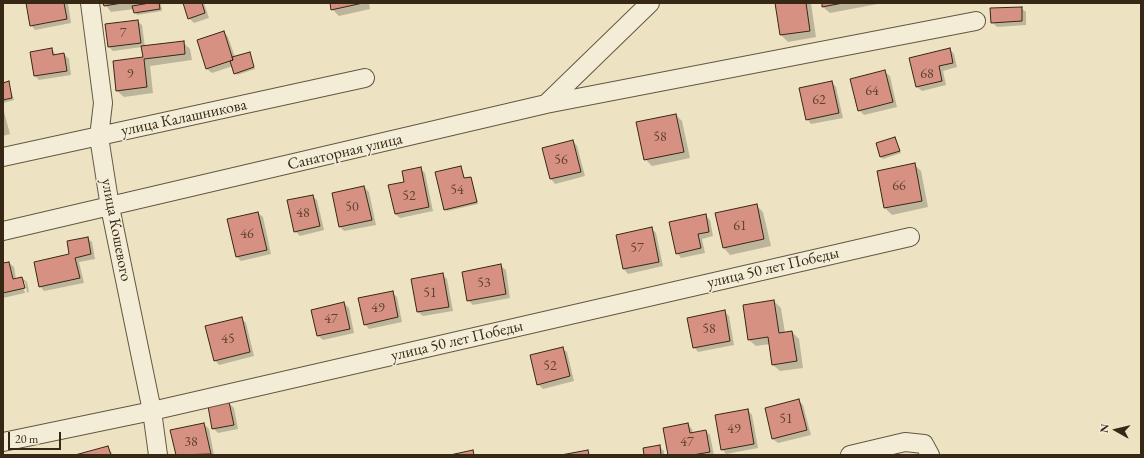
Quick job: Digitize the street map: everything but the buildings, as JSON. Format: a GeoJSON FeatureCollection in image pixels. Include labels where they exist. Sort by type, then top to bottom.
{"type":"FeatureCollection","features":[{"type":"Feature","properties":{"kind":"street","name":"улица Кошевого"},"geometry":{"type":"LineString","coordinates":[[90,3],[103,103],[99,137],[110,207],[152,411],[158,455]]}},
{"type":"Feature","properties":{"kind":"street"},"geometry":{"type":"LineString","coordinates":[[546,104],[650,3]]}},
{"type":"Feature","properties":{"kind":"street","name":"Санаторная улица"},"geometry":{"type":"LineString","coordinates":[[3,231],[546,104],[976,21]]}},
{"type":"Feature","properties":{"kind":"street","name":"улица Калашникова"},"geometry":{"type":"LineString","coordinates":[[3,157],[365,78]]}},
{"type":"Feature","properties":{"kind":"street","name":"улица 50 лет Победы"},"geometry":{"type":"LineString","coordinates":[[3,442],[152,411],[910,237]]}},
{"type":"Feature","properties":{"kind":"street"},"geometry":{"type":"LineString","coordinates":[[850,455],[905,442],[924,444],[930,455]]}}]}
